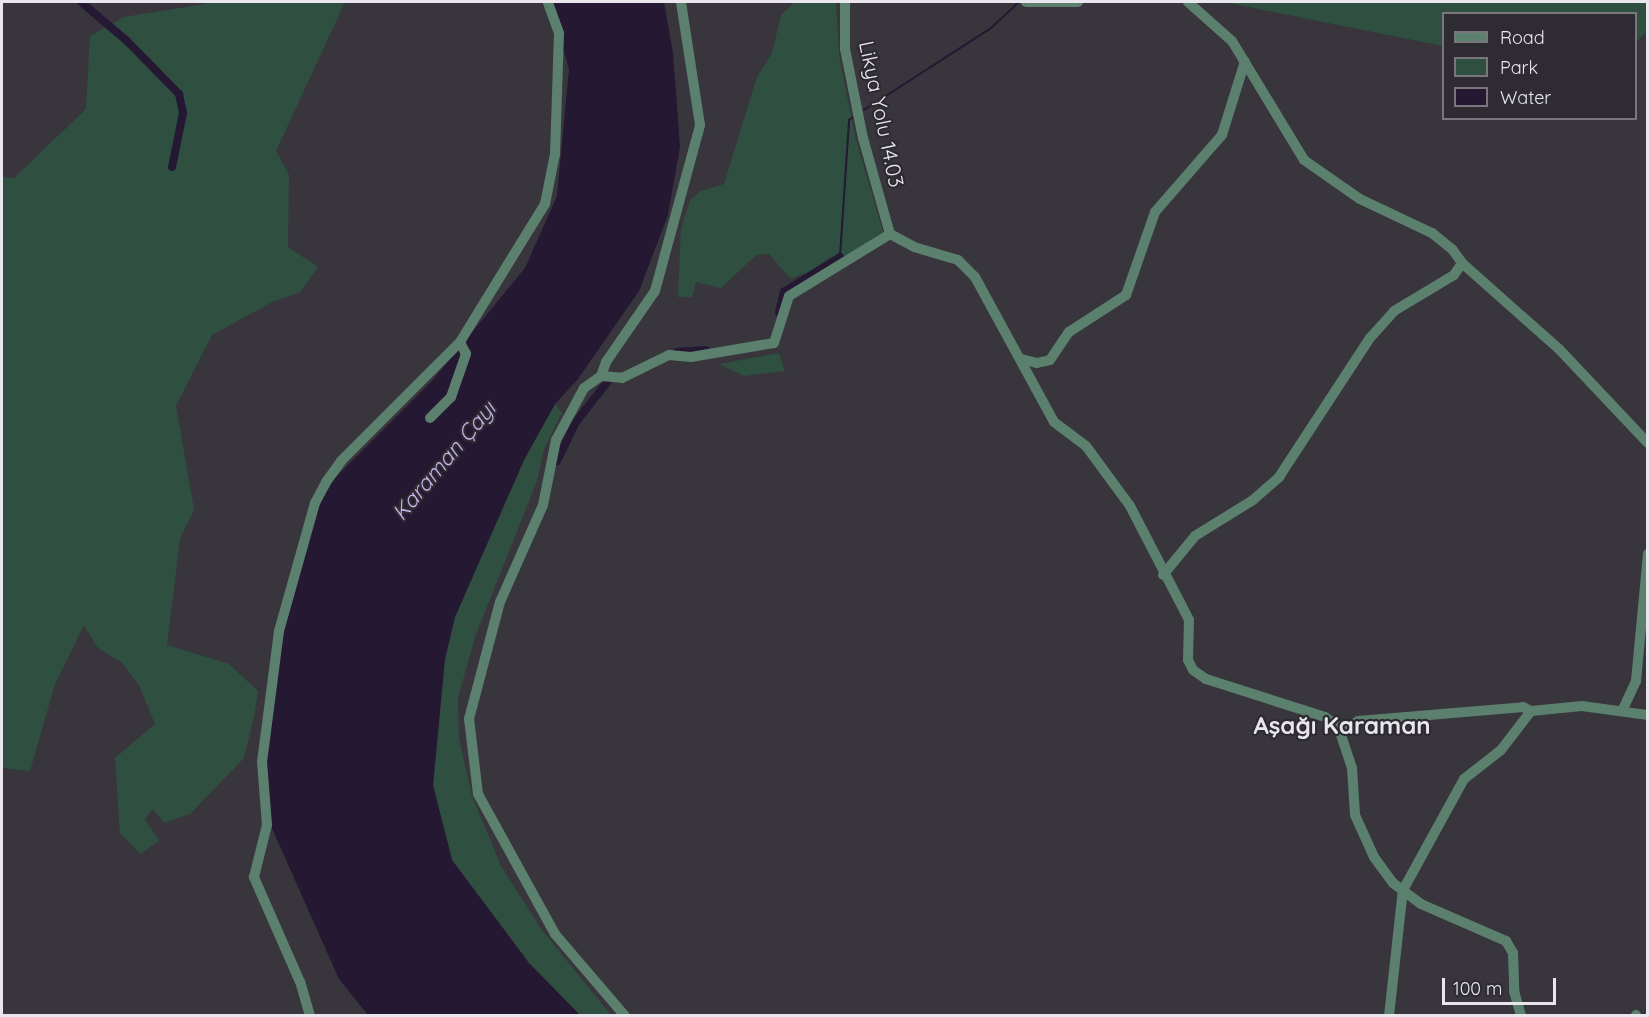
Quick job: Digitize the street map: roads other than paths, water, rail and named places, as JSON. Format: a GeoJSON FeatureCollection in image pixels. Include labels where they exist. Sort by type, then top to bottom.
{"type":"FeatureCollection","features":[{"type":"Feature","properties":{"kind":"street"},"geometry":{"type":"LineString","coordinates":[[310,1016],[300,982],[254,877],[267,825],[262,762],[279,631],[315,503],[326,482],[341,461],[460,342],[545,204],[555,154],[559,33],[548,2]]}},
{"type":"Feature","properties":{"kind":"street"},"geometry":{"type":"LineString","coordinates":[[625,1016],[555,934],[478,794],[469,719],[500,602],[543,504],[556,440],[584,388],[601,376],[606,362],[656,291],[700,125],[681,2]]}},
{"type":"Feature","properties":{"kind":"street","name":"Likya Yolu 14.03"},"geometry":{"type":"LineString","coordinates":[[845,2],[845,49],[863,138],[890,234]]}},
{"type":"Feature","properties":{"kind":"street"},"geometry":{"type":"LineString","coordinates":[[1026,2],[1078,2]]}},
{"type":"Feature","properties":{"kind":"street"},"geometry":{"type":"LineString","coordinates":[[1188,2],[1222,28],[1245,61],[1304,160],[1360,199],[1432,233],[1462,263],[1559,349],[1647,443]]}},
{"type":"Feature","properties":{"kind":"street"},"geometry":{"type":"LineString","coordinates":[[1021,359],[1037,363],[1050,360],[1069,332],[1125,295],[1155,212],[1222,135],[1245,61]]}},
{"type":"Feature","properties":{"kind":"street"},"geometry":{"type":"LineString","coordinates":[[601,376],[621,378],[669,355],[691,357],[774,343],[789,296],[890,234],[914,247],[958,260],[975,278],[1000,329],[1021,359],[1054,422],[1086,447],[1130,506],[1163,575],[1189,620],[1188,660],[1193,670],[1206,680],[1325,717],[1341,731],[1352,768],[1355,815],[1362,837],[1392,883],[1421,904],[1506,941],[1513,953],[1514,991],[1521,1016]]}},
{"type":"Feature","properties":{"kind":"street"},"geometry":{"type":"LineString","coordinates":[[1163,575],[1195,536],[1253,500],[1279,477],[1370,338],[1394,311],[1454,275],[1462,263]]}},
{"type":"Feature","properties":{"kind":"street"},"geometry":{"type":"LineString","coordinates":[[430,418],[451,397],[466,354],[460,342]]}},
{"type":"Feature","properties":{"kind":"street"},"geometry":{"type":"LineString","coordinates":[[1623,709],[1636,681],[1647,554]]}},
{"type":"Feature","properties":{"kind":"street"},"geometry":{"type":"LineString","coordinates":[[1341,731],[1358,721],[1523,706],[1531,711]]}},
{"type":"Feature","properties":{"kind":"street"},"geometry":{"type":"LineString","coordinates":[[1389,1016],[1402,890],[1464,780],[1501,750],[1531,711],[1554,706],[1623,709],[1647,715]]}},
{"type":"Feature","properties":{"kind":"water","name":"Karaman Çayı"},"geometry":{"type":"Polygon","coordinates":[[[549,2],[664,2],[673,53],[680,147],[668,215],[639,291],[578,379],[555,404],[524,460],[455,617],[445,659],[433,785],[452,860],[529,963],[580,1015],[368,1015],[339,979],[271,826],[264,738],[291,570],[327,486],[432,381],[525,268],[557,196],[569,69],[549,2]]]}},
{"type":"Feature","properties":{"kind":"waterway"},"geometry":{"type":"LineString","coordinates":[[81,2],[126,40],[179,94],[183,113],[172,167]]}},
{"type":"Feature","properties":{"kind":"waterway"},"geometry":{"type":"LineString","coordinates":[[864,110],[991,28],[1019,2]]}},
{"type":"Feature","properties":{"kind":"waterway"},"geometry":{"type":"LineString","coordinates":[[840,257],[849,120],[852,118]]}},
{"type":"Feature","properties":{"kind":"waterway"},"geometry":{"type":"LineString","coordinates":[[779,312],[784,292],[840,257]]}},
{"type":"Feature","properties":{"kind":"waterway"},"geometry":{"type":"LineString","coordinates":[[677,352],[706,350]]}},
{"type":"Feature","properties":{"kind":"waterway"},"geometry":{"type":"LineString","coordinates":[[557,461],[576,422],[608,381]]}},
{"type":"Feature","properties":{"kind":"district","name":"Aşağı Karaman"},"geometry":{"type":"Point","coordinates":[1342,726]}}]}
